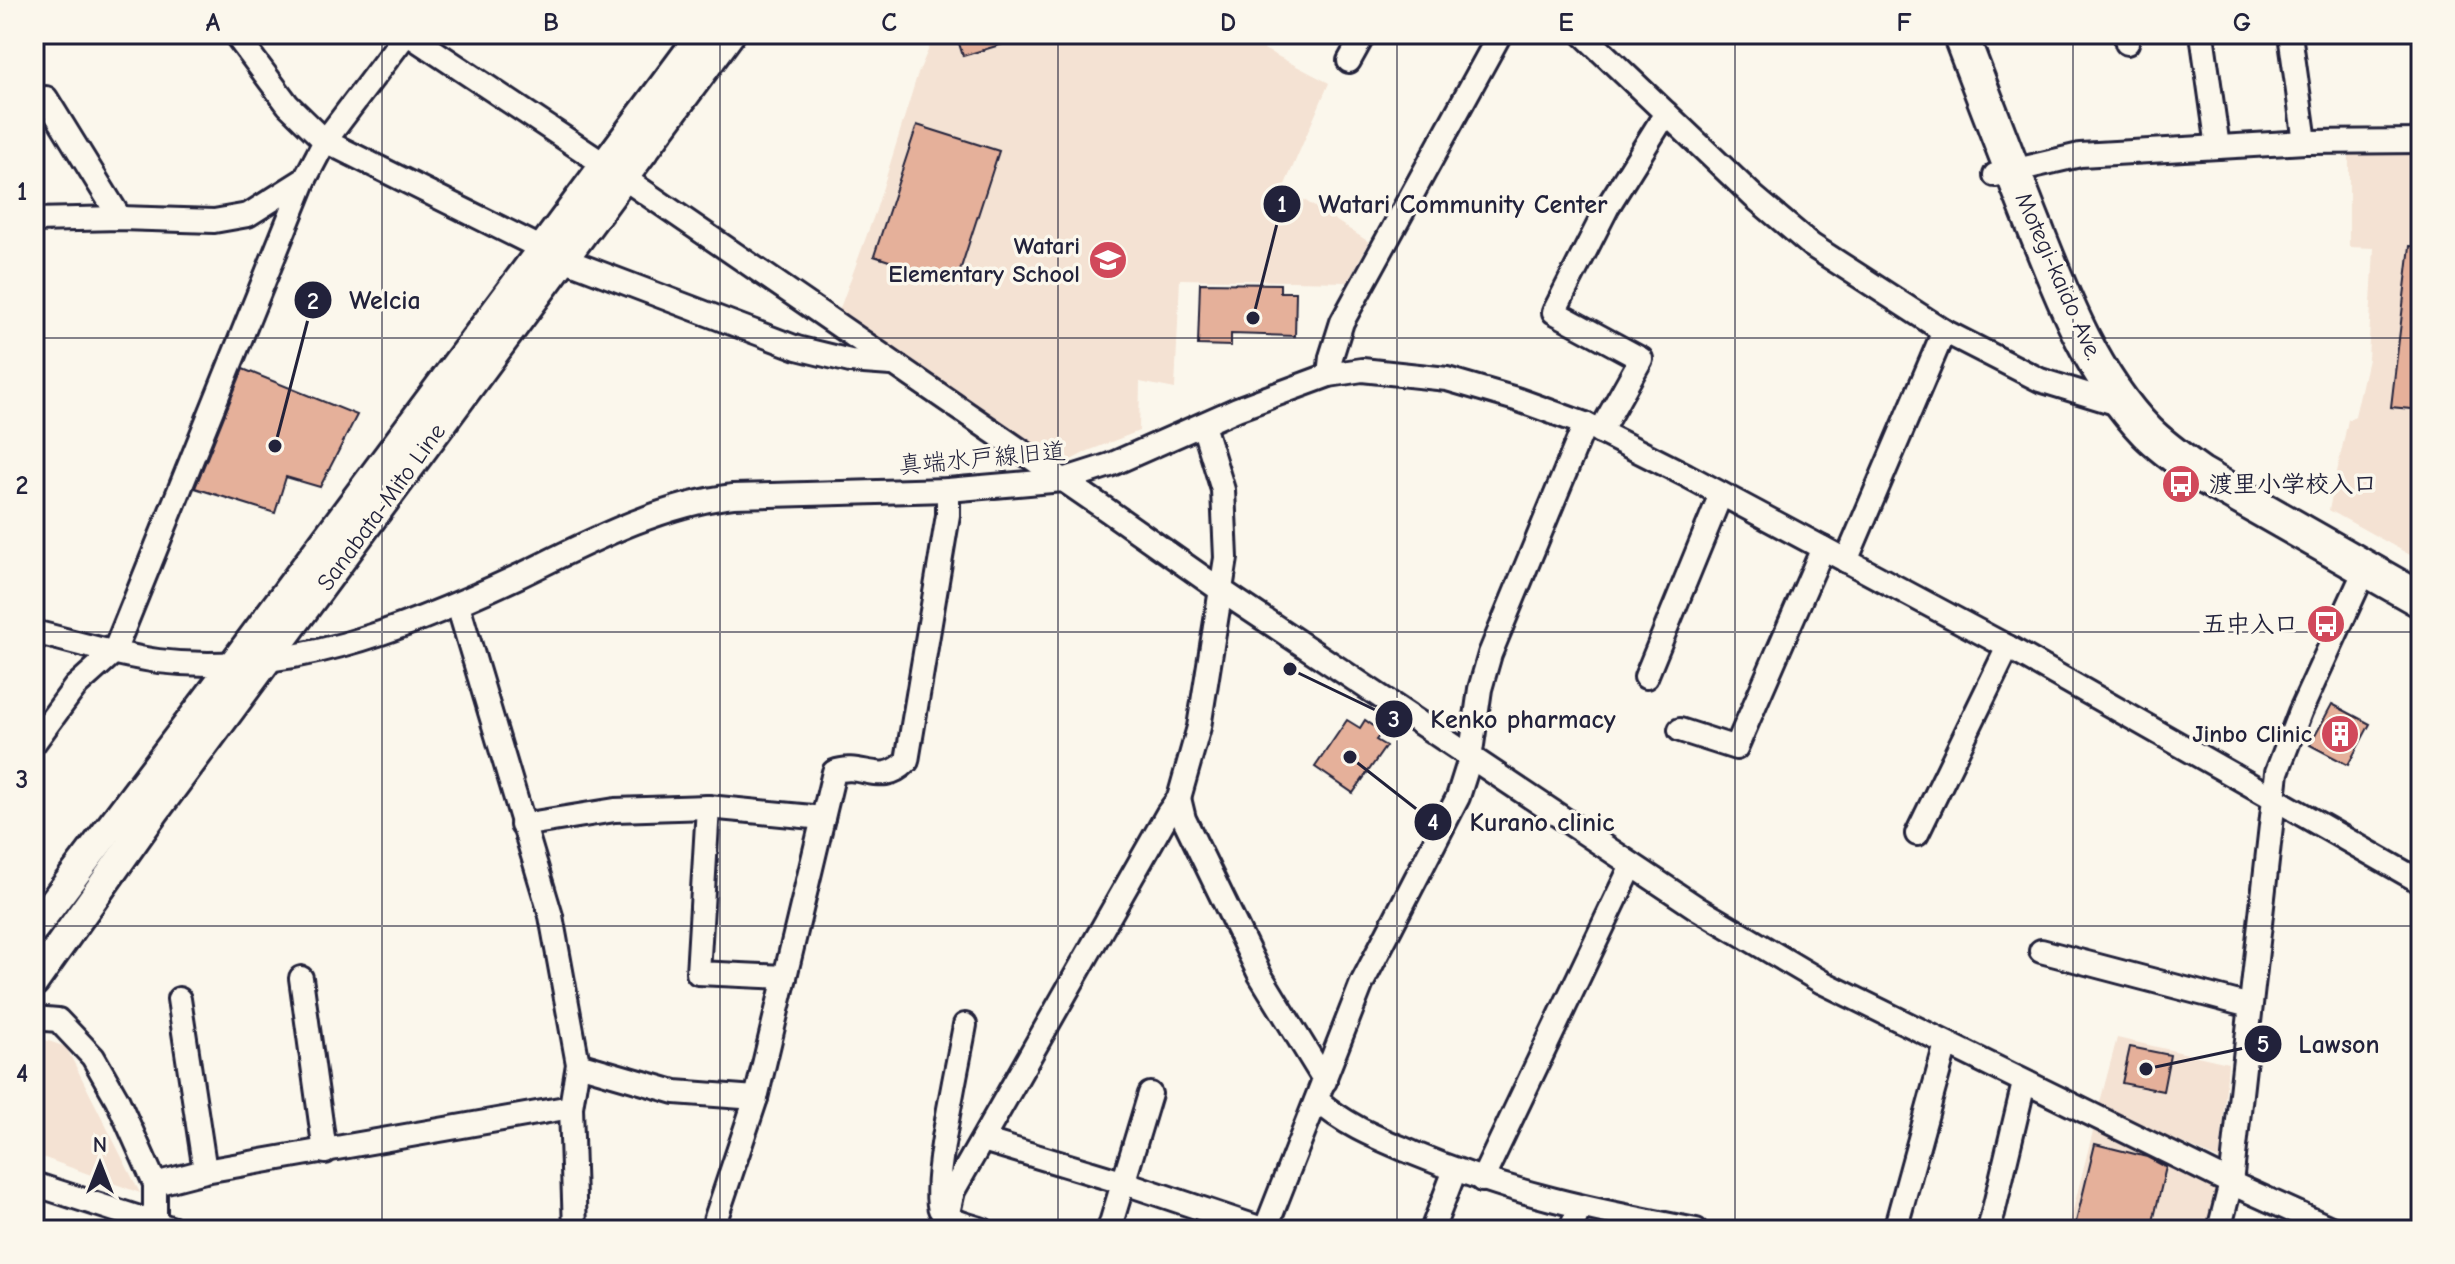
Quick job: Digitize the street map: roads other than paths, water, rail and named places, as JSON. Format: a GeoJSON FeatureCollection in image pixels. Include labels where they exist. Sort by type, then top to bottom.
{"type":"FeatureCollection","features":[{"type":"Feature","properties":{"kind":"highway","name":"Motegi-kaido Ave."},"geometry":{"type":"LineString","coordinates":[[1960,34],[2003,173],[2079,332],[2126,406],[2147,431],[2200,474],[2421,600]]}},
{"type":"Feature","properties":{"kind":"main road","name":"Sanabata-Mito Line"},"geometry":{"type":"LineString","coordinates":[[614,172],[702,34]]}},
{"type":"Feature","properties":{"kind":"main road","name":"Sanabata-Mito Line"},"geometry":{"type":"LineString","coordinates":[[34,928],[235,662],[614,172],[730,34]]}},
{"type":"Feature","properties":{"kind":"main road","name":"Sanabata-Mito Line"},"geometry":{"type":"LineString","coordinates":[[34,982],[268,660],[552,254]]}},
{"type":"Feature","properties":{"kind":"street"},"geometry":{"type":"LineString","coordinates":[[235,34],[288,105],[325,141],[552,254],[797,348],[850,361],[892,364]]}},
{"type":"Feature","properties":{"kind":"street"},"geometry":{"type":"LineString","coordinates":[[34,743],[75,687],[114,652],[305,179],[325,141],[407,34],[614,172],[1222,591],[1697,908],[1822,982],[2024,1083],[2335,1230]]}},
{"type":"Feature","properties":{"kind":"street"},"geometry":{"type":"LineString","coordinates":[[1349,61],[1364,34]]}},
{"type":"Feature","properties":{"kind":"street"},"geometry":{"type":"LineString","coordinates":[[1329,375],[1342,322],[1500,34]]}},
{"type":"Feature","properties":{"kind":"street"},"geometry":{"type":"LineString","coordinates":[[1583,34],[1754,197],[1811,245],[1944,331],[2040,380],[2126,406]]}},
{"type":"Feature","properties":{"kind":"street"},"geometry":{"type":"LineString","coordinates":[[2202,34],[2218,147]]}},
{"type":"Feature","properties":{"kind":"street"},"geometry":{"type":"LineString","coordinates":[[2290,34],[2305,142]]}},
{"type":"Feature","properties":{"kind":"street"},"geometry":{"type":"LineString","coordinates":[[46,98],[120,218]]}},
{"type":"Feature","properties":{"kind":"street"},"geometry":{"type":"LineString","coordinates":[[983,1140],[1265,1230],[1362,983],[1458,797],[1470,759],[1480,689],[1490,654],[1592,428],[1641,359],[1554,312],[1608,206],[1666,113]]}},
{"type":"Feature","properties":{"kind":"street"},"geometry":{"type":"LineString","coordinates":[[2003,173],[2080,155],[2305,142],[2421,141]]}},
{"type":"Feature","properties":{"kind":"street"},"geometry":{"type":"LineString","coordinates":[[34,220],[120,218],[214,221],[248,215],[305,179]]}},
{"type":"Feature","properties":{"kind":"street"},"geometry":{"type":"LineString","coordinates":[[1846,561],[1944,331]]}},
{"type":"Feature","properties":{"kind":"street","name":"真端水戸線旧道"},"geometry":{"type":"LineString","coordinates":[[34,632],[158,661],[268,660],[340,647],[458,605],[628,526],[706,499],[948,490],[1063,480],[1110,465],[1329,375],[1362,370],[1447,379],[1516,399],[1592,428],[2008,647],[2421,882]]}},
{"type":"Feature","properties":{"kind":"street"},"geometry":{"type":"LineString","coordinates":[[945,1224],[953,1191],[1179,798],[1199,727],[1226,558],[1223,490],[1203,425]]}},
{"type":"Feature","properties":{"kind":"street"},"geometry":{"type":"LineString","coordinates":[[712,1230],[756,1098],[834,772],[845,768],[880,775],[897,771],[907,761],[948,515],[948,490]]}},
{"type":"Feature","properties":{"kind":"street"},"geometry":{"type":"LineString","coordinates":[[1646,677],[1721,494]]}},
{"type":"Feature","properties":{"kind":"street"},"geometry":{"type":"LineString","coordinates":[[1680,730],[1736,748],[1823,548]]}},
{"type":"Feature","properties":{"kind":"street"},"geometry":{"type":"LineString","coordinates":[[2219,1230],[2231,1183],[2277,772],[2288,740],[2365,570]]}},
{"type":"Feature","properties":{"kind":"street"},"geometry":{"type":"LineString","coordinates":[[458,605],[551,916],[578,1064],[571,1107],[575,1230]]}},
{"type":"Feature","properties":{"kind":"street"},"geometry":{"type":"LineString","coordinates":[[1917,834],[2008,647]]}},
{"type":"Feature","properties":{"kind":"street"},"geometry":{"type":"LineString","coordinates":[[1179,798],[1184,819],[1260,975],[1335,1116],[1358,1130],[1482,1180],[1580,1208],[1696,1230]]}},
{"type":"Feature","properties":{"kind":"street"},"geometry":{"type":"LineString","coordinates":[[522,825],[615,810],[708,807],[823,818]]}},
{"type":"Feature","properties":{"kind":"street"},"geometry":{"type":"LineString","coordinates":[[708,807],[698,973],[785,977]]}},
{"type":"Feature","properties":{"kind":"street"},"geometry":{"type":"LineString","coordinates":[[1482,1180],[1632,865]]}},
{"type":"Feature","properties":{"kind":"street"},"geometry":{"type":"LineString","coordinates":[[2041,951],[2250,1006]]}},
{"type":"Feature","properties":{"kind":"street"},"geometry":{"type":"LineString","coordinates":[[301,978],[325,1152]]}},
{"type":"Feature","properties":{"kind":"street"},"geometry":{"type":"LineString","coordinates":[[179,999],[205,1171]]}},
{"type":"Feature","properties":{"kind":"street"},"geometry":{"type":"LineString","coordinates":[[34,1018],[58,1020],[93,1057],[117,1099],[171,1228]]}},
{"type":"Feature","properties":{"kind":"street"},"geometry":{"type":"LineString","coordinates":[[945,1224],[938,1206],[939,1174],[965,1025]]}},
{"type":"Feature","properties":{"kind":"street"},"geometry":{"type":"LineString","coordinates":[[1895,1230],[1946,1044]]}},
{"type":"Feature","properties":{"kind":"street"},"geometry":{"type":"LineString","coordinates":[[578,1064],[675,1092],[756,1098]]}},
{"type":"Feature","properties":{"kind":"street"},"geometry":{"type":"LineString","coordinates":[[1989,1230],[2024,1083]]}},
{"type":"Feature","properties":{"kind":"street"},"geometry":{"type":"LineString","coordinates":[[1109,1230],[1150,1094]]}},
{"type":"Feature","properties":{"kind":"street"},"geometry":{"type":"LineString","coordinates":[[155,1184],[205,1171],[571,1107]]}},
{"type":"Feature","properties":{"kind":"street"},"geometry":{"type":"LineString","coordinates":[[1432,1230],[1455,1170]]}},
{"type":"Feature","properties":{"kind":"street"},"geometry":{"type":"LineString","coordinates":[[34,1184],[171,1228]]}},
{"type":"Feature","properties":{"kind":"street"},"geometry":{"type":"LineString","coordinates":[[1570,1230],[1580,1208]]}},
{"type":"Feature","properties":{"kind":"street"},"geometry":{"type":"LineString","coordinates":[[945,1224],[983,1230]]}},
{"type":"Feature","properties":{"kind":"place","name":"Watari Elementary School"},"geometry":{"type":"Point","coordinates":[1108,260]}},
{"type":"Feature","properties":{"kind":"place","name":"Watari Community Center"},"geometry":{"type":"Point","coordinates":[1253,318]}},
{"type":"Feature","properties":{"kind":"place","name":"Welcia"},"geometry":{"type":"Point","coordinates":[275,446]}},
{"type":"Feature","properties":{"kind":"place","name":"渡里小学校入口"},"geometry":{"type":"Point","coordinates":[2181,484]}},
{"type":"Feature","properties":{"kind":"place","name":"五中入口"},"geometry":{"type":"Point","coordinates":[2326,624]}},
{"type":"Feature","properties":{"kind":"place","name":"Kenko pharmacy"},"geometry":{"type":"Point","coordinates":[1290,669]}},
{"type":"Feature","properties":{"kind":"place","name":"Jinbo Clinic"},"geometry":{"type":"Point","coordinates":[2340,734]}},
{"type":"Feature","properties":{"kind":"place","name":"Kurano clinic"},"geometry":{"type":"Point","coordinates":[1350,757]}},
{"type":"Feature","properties":{"kind":"place","name":"Lawson"},"geometry":{"type":"Point","coordinates":[2146,1069]}}]}
